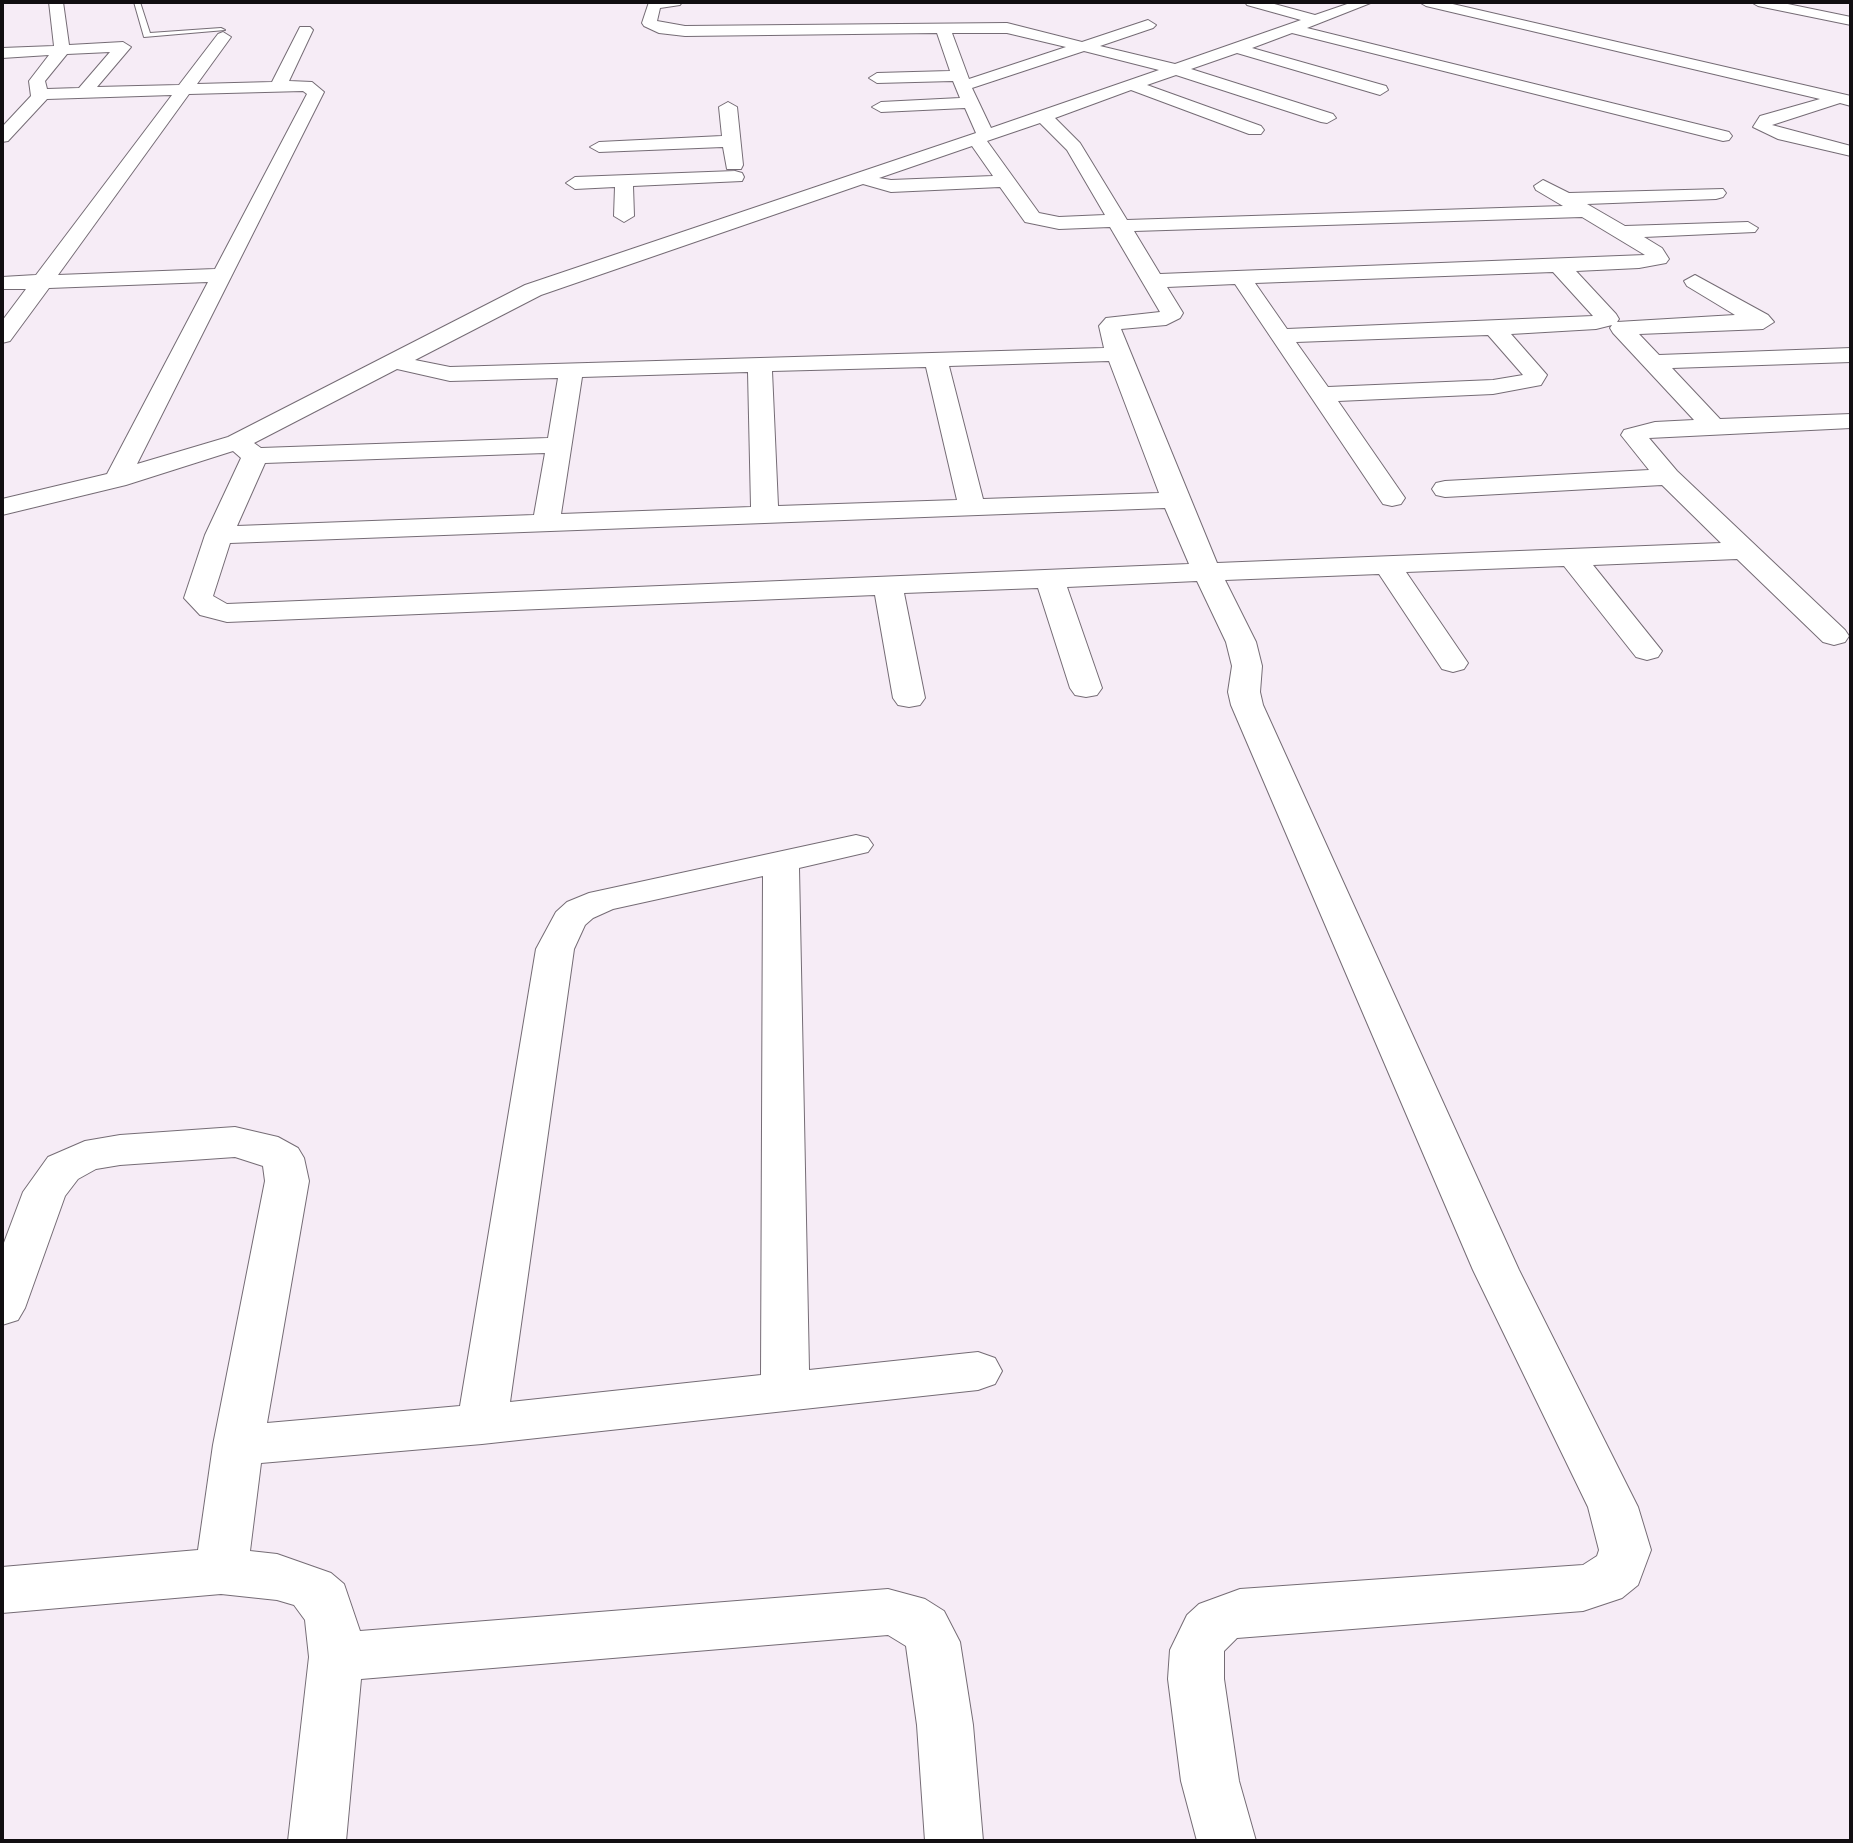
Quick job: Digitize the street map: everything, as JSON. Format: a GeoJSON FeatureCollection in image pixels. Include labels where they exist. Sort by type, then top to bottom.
{"type":"FeatureCollection","features":[{"type":"Feature","properties":{"kind":"street"},"geometry":{"type":"LineString","coordinates":[[41,94],[37,81],[62,50],[56,2]]}},
{"type":"Feature","properties":{"kind":"street"},"geometry":{"type":"LineString","coordinates":[[675,2],[653,5],[649,23],[659,29],[685,30],[1007,28],[1172,68],[1327,118]]}},
{"type":"Feature","properties":{"kind":"street"},"geometry":{"type":"LineString","coordinates":[[1252,2],[1314,19]]}},
{"type":"Feature","properties":{"kind":"street"},"geometry":{"type":"LineString","coordinates":[[1366,2],[859,178],[737,198],[480,314],[246,449],[198,598],[210,609],[227,613],[1742,550]]}},
{"type":"Feature","properties":{"kind":"street"},"geometry":{"type":"LineString","coordinates":[[1426,2],[1845,100]]}},
{"type":"Feature","properties":{"kind":"street"},"geometry":{"type":"LineString","coordinates":[[1758,2],[1851,21]]}},
{"type":"Feature","properties":{"kind":"street"},"geometry":{"type":"LineString","coordinates":[[877,78],[961,81],[1086,46],[1148,25]]}},
{"type":"Feature","properties":{"kind":"street"},"geometry":{"type":"LineString","coordinates":[[1289,27],[1723,136]]}},
{"type":"Feature","properties":{"kind":"street"},"geometry":{"type":"LineString","coordinates":[[943,28],[944,50],[971,103],[981,137],[1028,215],[1038,221],[1118,224],[1585,211]]}},
{"type":"Feature","properties":{"kind":"street"},"geometry":{"type":"LineString","coordinates":[[278,87],[305,30]]}},
{"type":"Feature","properties":{"kind":"street"},"geometry":{"type":"LineString","coordinates":[[2,336],[186,90],[222,34]]}},
{"type":"Feature","properties":{"kind":"street"},"geometry":{"type":"LineString","coordinates":[[2,53],[123,47],[83,93]]}},
{"type":"Feature","properties":{"kind":"street"},"geometry":{"type":"LineString","coordinates":[[1233,47],[1380,90]]}},
{"type":"Feature","properties":{"kind":"street"},"geometry":{"type":"LineString","coordinates":[[1129,84],[1255,130]]}},
{"type":"Feature","properties":{"kind":"street"},"geometry":{"type":"LineString","coordinates":[[2,137],[41,94],[306,86],[313,88],[316,95],[117,479]]}},
{"type":"Feature","properties":{"kind":"street"},"geometry":{"type":"LineString","coordinates":[[1845,100],[1766,120],[1762,127],[1851,151]]}},
{"type":"Feature","properties":{"kind":"street"},"geometry":{"type":"LineString","coordinates":[[881,107],[971,103]]}},
{"type":"Feature","properties":{"kind":"street"},"geometry":{"type":"LineString","coordinates":[[727,107],[737,198]]}},
{"type":"Feature","properties":{"kind":"street"},"geometry":{"type":"LineString","coordinates":[[1043,116],[1074,146],[1172,313],[1166,318],[1120,321],[1110,326],[1110,334],[1189,536],[1209,573],[1245,655],[1247,705],[1496,1270],[1614,1507],[1625,1550],[1619,1569],[1603,1582],[1583,1588],[1240,1612],[1218,1621],[1206,1632],[1197,1650],[1196,1679],[1210,1782],[1226,1841]]}},
{"type":"Feature","properties":{"kind":"street"},"geometry":{"type":"LineString","coordinates":[[599,147],[732,141]]}},
{"type":"Feature","properties":{"kind":"street"},"geometry":{"type":"LineString","coordinates":[[859,178],[886,186],[1006,181]]}},
{"type":"Feature","properties":{"kind":"street"},"geometry":{"type":"LineString","coordinates":[[575,183],[624,181],[737,198]]}},
{"type":"Feature","properties":{"kind":"street"},"geometry":{"type":"LineString","coordinates":[[624,181],[624,216]]}},
{"type":"Feature","properties":{"kind":"street"},"geometry":{"type":"LineString","coordinates":[[1151,281],[1639,262],[1659,259],[1659,255],[1543,186]]}},
{"type":"Feature","properties":{"kind":"street"},"geometry":{"type":"LineString","coordinates":[[1565,200],[1716,192]]}},
{"type":"Feature","properties":{"kind":"street"},"geometry":{"type":"LineString","coordinates":[[1620,232],[1748,229]]}},
{"type":"Feature","properties":{"kind":"street"},"geometry":{"type":"LineString","coordinates":[[1280,336],[1494,328],[1608,319],[1608,315],[1558,264]]}},
{"type":"Feature","properties":{"kind":"street"},"geometry":{"type":"LineString","coordinates":[[2,283],[222,275]]}},
{"type":"Feature","properties":{"kind":"street"},"geometry":{"type":"LineString","coordinates":[[1241,278],[1392,498]]}},
{"type":"Feature","properties":{"kind":"street"},"geometry":{"type":"LineString","coordinates":[[1695,282],[1760,320],[1813,356]]}},
{"type":"Feature","properties":{"kind":"street"},"geometry":{"type":"LineString","coordinates":[[1714,426],[1621,328],[1760,320]]}},
{"type":"Feature","properties":{"kind":"street"},"geometry":{"type":"LineString","coordinates":[[1321,395],[1502,386],[1533,380],[1535,375],[1531,369],[1494,328]]}},
{"type":"Feature","properties":{"kind":"street"},"geometry":{"type":"LineString","coordinates":[[396,361],[450,374],[760,367],[1120,354]]}},
{"type":"Feature","properties":{"kind":"street"},"geometry":{"type":"LineString","coordinates":[[1652,362],[1851,355]]}},
{"type":"Feature","properties":{"kind":"street"},"geometry":{"type":"LineString","coordinates":[[936,361],[972,508]]}},
{"type":"Feature","properties":{"kind":"street"},"geometry":{"type":"LineString","coordinates":[[760,367],[765,515]]}},
{"type":"Feature","properties":{"kind":"street"},"geometry":{"type":"LineString","coordinates":[[546,523],[571,372]]}},
{"type":"Feature","properties":{"kind":"street"},"geometry":{"type":"LineString","coordinates":[[1833,636],[1668,477],[1633,435],[1635,432],[1714,426],[1851,421]]}},
{"type":"Feature","properties":{"kind":"street"},"geometry":{"type":"LineString","coordinates":[[2,507],[246,449],[558,445]]}},
{"type":"Feature","properties":{"kind":"street"},"geometry":{"type":"LineString","coordinates":[[1445,489],[1668,477]]}},
{"type":"Feature","properties":{"kind":"street"},"geometry":{"type":"LineString","coordinates":[[219,535],[1176,500]]}},
{"type":"Feature","properties":{"kind":"street"},"geometry":{"type":"LineString","coordinates":[[1572,557],[1647,651]]}},
{"type":"Feature","properties":{"kind":"street"},"geometry":{"type":"LineString","coordinates":[[1387,565],[1452,663]]}},
{"type":"Feature","properties":{"kind":"street"},"geometry":{"type":"LineString","coordinates":[[1050,580],[1086,688]]}},
{"type":"Feature","properties":{"kind":"street"},"geometry":{"type":"LineString","coordinates":[[888,587],[909,698]]}},
{"type":"Feature","properties":{"kind":"street"},"geometry":{"type":"LineString","coordinates":[[481,1424],[555,949],[564,928],[580,910],[602,901],[856,845]]}},
{"type":"Feature","properties":{"kind":"street"},"geometry":{"type":"LineString","coordinates":[[781,860],[785,1392]]}},
{"type":"Feature","properties":{"kind":"street"},"geometry":{"type":"LineString","coordinates":[[2,1308],[45,1192],[63,1168],[85,1156],[120,1150],[235,1142],[263,1147],[283,1158],[287,1181],[238,1445],[221,1571]]}},
{"type":"Feature","properties":{"kind":"street"},"geometry":{"type":"LineString","coordinates":[[238,1445],[481,1424],[978,1371]]}},
{"type":"Feature","properties":{"kind":"street"},"geometry":{"type":"LineString","coordinates":[[2,1590],[221,1571],[278,1577],[312,1589],[324,1600],[332,1620],[336,1657],[317,1841]]}},
{"type":"Feature","properties":{"kind":"street"},"geometry":{"type":"LineString","coordinates":[[336,1657],[888,1612],[906,1616],[925,1628],[933,1642],[945,1726],[954,1841]]}},
{"type":"Feature","properties":{"kind":"lane"},"geometry":{"type":"LineString","coordinates":[[136,2],[147,35],[222,34]]}}]}
